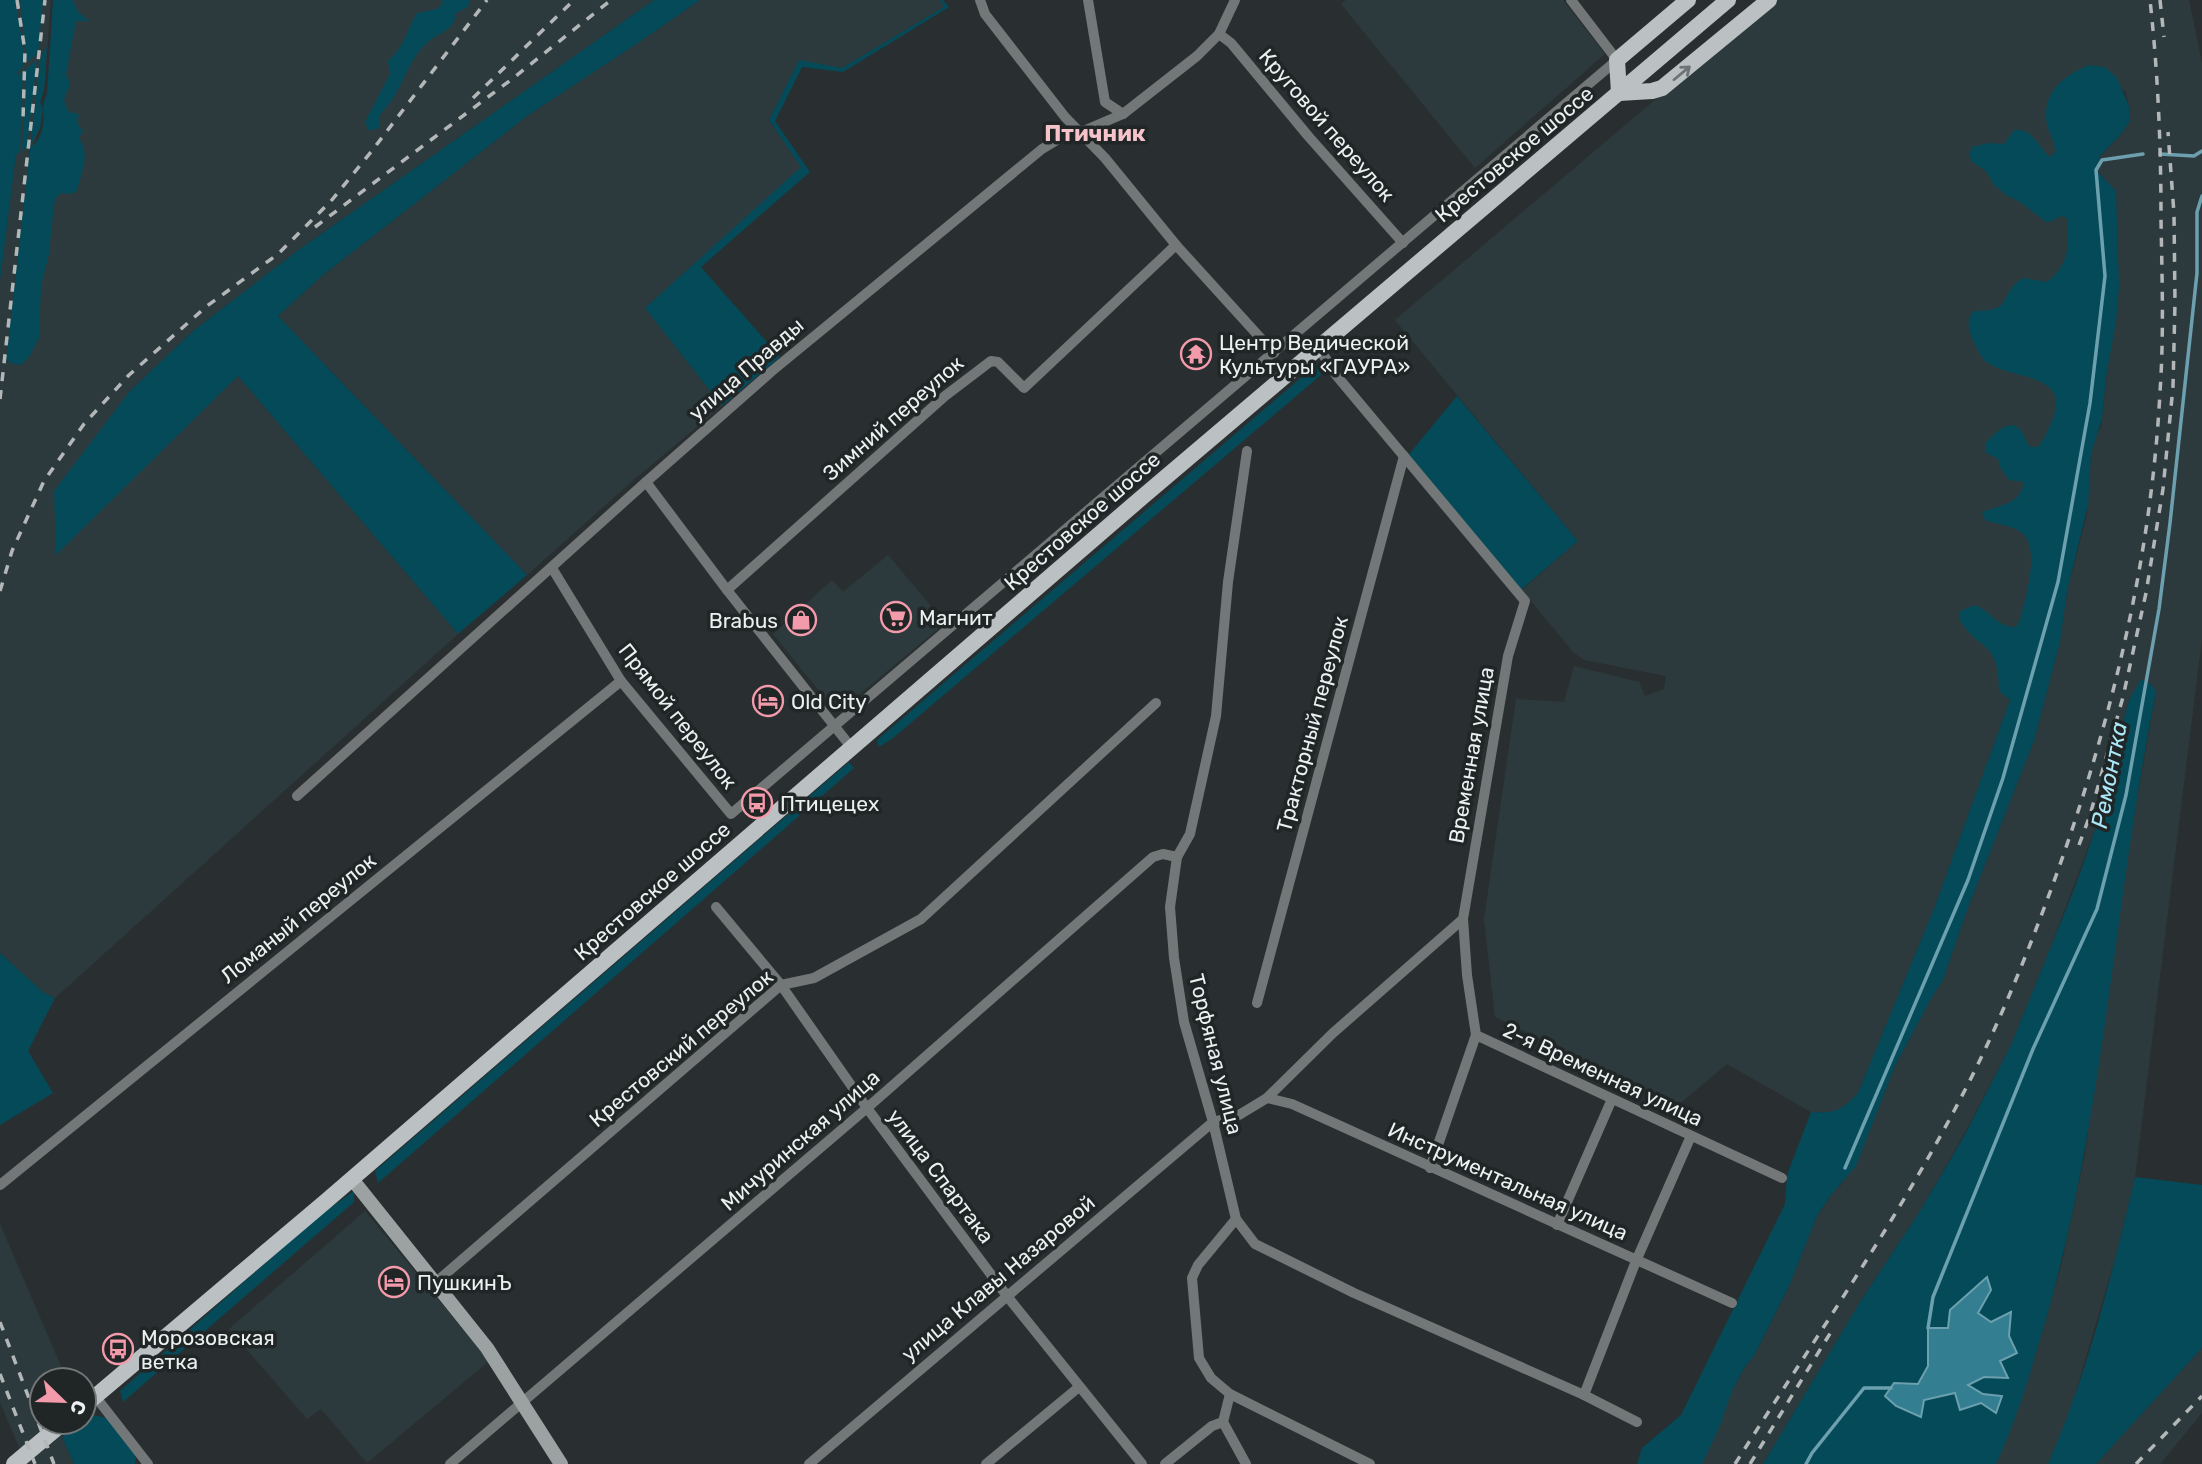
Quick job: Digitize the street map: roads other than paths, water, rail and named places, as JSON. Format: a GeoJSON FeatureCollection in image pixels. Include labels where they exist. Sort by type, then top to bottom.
{"type":"FeatureCollection","features":[{"type":"Feature","properties":{"kind":"main road"},"geometry":{"type":"LineString","coordinates":[[1688,0],[1617,60],[1619,93],[1662,88],[1769,0]]}},
{"type":"Feature","properties":{"kind":"main road","name":"Крестовское шоссе"},"geometry":{"type":"LineString","coordinates":[[98,1394],[352,1179],[851,747],[1728,0]]}},
{"type":"Feature","properties":{"kind":"main road"},"geometry":{"type":"LineString","coordinates":[[14,1464],[47,1436]]}},
{"type":"Feature","properties":{"kind":"street"},"geometry":{"type":"LineString","coordinates":[[980,0],[985,14],[1065,117],[1274,353]]}},
{"type":"Feature","properties":{"kind":"street"},"geometry":{"type":"LineString","coordinates":[[1088,0],[1105,102],[1123,114]]}},
{"type":"Feature","properties":{"kind":"street","name":"улица Правды"},"geometry":{"type":"LineString","coordinates":[[297,796],[772,371],[1042,149],[1062,137],[1123,114],[1197,57],[1219,34],[1235,0]]}},
{"type":"Feature","properties":{"kind":"street"},"geometry":{"type":"LineString","coordinates":[[834,727],[1617,60],[1571,0]]}},
{"type":"Feature","properties":{"kind":"street","name":"Круговой переулок"},"geometry":{"type":"LineString","coordinates":[[1219,34],[1231,43],[1309,137],[1404,243]]}},
{"type":"Feature","properties":{"kind":"street","name":"Зимний переулок"},"geometry":{"type":"LineString","coordinates":[[727,590],[945,396],[991,360],[998,362],[1024,388],[1176,245]]}},
{"type":"Feature","properties":{"kind":"street","name":"Временная улица"},"geometry":{"type":"LineString","coordinates":[[1319,348],[1336,374],[1525,601],[1508,656],[1463,919]]}},
{"type":"Feature","properties":{"kind":"street","name":"Торфяная улица"},"geometry":{"type":"LineString","coordinates":[[1247,451],[1228,582],[1216,716],[1189,834],[1177,857],[1170,907],[1174,958],[1184,1022],[1213,1122],[1236,1219],[1255,1244],[1354,1293],[1584,1395],[1637,1422]]}},
{"type":"Feature","properties":{"kind":"street","name":"Тракторный переулок"},"geometry":{"type":"LineString","coordinates":[[1257,1003],[1404,456]]}},
{"type":"Feature","properties":{"kind":"street"},"geometry":{"type":"LineString","coordinates":[[646,482],[851,747]]}},
{"type":"Feature","properties":{"kind":"street","name":"Прямой переулок"},"geometry":{"type":"LineString","coordinates":[[552,568],[621,681],[731,814],[834,727]]}},
{"type":"Feature","properties":{"kind":"street","name":"Ломаный переулок"},"geometry":{"type":"LineString","coordinates":[[0,1185],[621,681]]}},
{"type":"Feature","properties":{"kind":"street","name":"Крестовский переулок"},"geometry":{"type":"LineString","coordinates":[[435,1283],[781,985],[814,978],[921,919],[1156,703]]}},
{"type":"Feature","properties":{"kind":"street","name":"Мичуринская улица"},"geometry":{"type":"LineString","coordinates":[[450,1464],[867,1108],[1153,857],[1163,854],[1177,857]]}},
{"type":"Feature","properties":{"kind":"street","name":"улица Спартака"},"geometry":{"type":"LineString","coordinates":[[716,907],[781,985],[867,1108],[1007,1296],[1142,1464]]}},
{"type":"Feature","properties":{"kind":"street"},"geometry":{"type":"LineString","coordinates":[[1213,1122],[1239,1115],[1267,1098],[1333,1033],[1463,919]]}},
{"type":"Feature","properties":{"kind":"street","name":"2-я Временная улица"},"geometry":{"type":"LineString","coordinates":[[1463,919],[1467,975],[1476,1035],[1782,1178]]}},
{"type":"Feature","properties":{"kind":"street"},"geometry":{"type":"LineString","coordinates":[[1430,1168],[1476,1035]]}},
{"type":"Feature","properties":{"kind":"street","name":"Инструментальная улица"},"geometry":{"type":"LineString","coordinates":[[1267,1098],[1292,1104],[1732,1303]]}},
{"type":"Feature","properties":{"kind":"street"},"geometry":{"type":"LineString","coordinates":[[1557,1225],[1612,1099]]}},
{"type":"Feature","properties":{"kind":"street","name":"улица Клавы Назаровой"},"geometry":{"type":"LineString","coordinates":[[809,1464],[1213,1122]]}},
{"type":"Feature","properties":{"kind":"street"},"geometry":{"type":"LineString","coordinates":[[1584,1395],[1636,1261],[1691,1136]]}},
{"type":"Feature","properties":{"kind":"street"},"geometry":{"type":"LineString","coordinates":[[352,1179],[487,1348],[561,1464]]}},
{"type":"Feature","properties":{"kind":"street"},"geometry":{"type":"LineString","coordinates":[[1236,1219],[1198,1265],[1192,1278],[1199,1357],[1211,1378],[1230,1394],[1370,1464]]}},
{"type":"Feature","properties":{"kind":"street"},"geometry":{"type":"LineString","coordinates":[[986,1464],[1079,1387]]}},
{"type":"Feature","properties":{"kind":"street"},"geometry":{"type":"LineString","coordinates":[[1230,1394],[1223,1422],[1245,1464]]}},
{"type":"Feature","properties":{"kind":"street"},"geometry":{"type":"LineString","coordinates":[[98,1410],[148,1464]]}},
{"type":"Feature","properties":{"kind":"street"},"geometry":{"type":"LineString","coordinates":[[1165,1464],[1212,1426],[1223,1422]]}},
{"type":"Feature","properties":{"kind":"waterway"},"geometry":{"type":"LineString","coordinates":[[2160,154],[2194,156],[2202,151]]}},
{"type":"Feature","properties":{"kind":"waterway"},"geometry":{"type":"LineString","coordinates":[[1845,1168],[1968,880],[2003,778],[2058,582],[2090,403],[2105,276],[2096,170],[2102,160],[2143,154]]}},
{"type":"Feature","properties":{"kind":"waterway","name":"Ремонтка"},"geometry":{"type":"LineString","coordinates":[[1928,1328],[1933,1297],[2033,1049],[2097,909],[2126,795],[2159,609],[2170,523],[2197,273],[2197,212],[2202,196]]}},
{"type":"Feature","properties":{"kind":"waterway"},"geometry":{"type":"LineString","coordinates":[[1806,1464],[1864,1388],[1891,1388]]}},
{"type":"Feature","properties":{"kind":"railway"},"geometry":{"type":"LineString","coordinates":[[17,0],[25,51],[23,119]]}},
{"type":"Feature","properties":{"kind":"railway"},"geometry":{"type":"LineString","coordinates":[[0,399],[45,0]]}},
{"type":"Feature","properties":{"kind":"railway"},"geometry":{"type":"LineString","coordinates":[[0,591],[12,551],[44,481],[84,424],[129,375],[207,306],[278,254],[331,201],[487,0]]}},
{"type":"Feature","properties":{"kind":"railway"},"geometry":{"type":"LineString","coordinates":[[473,98],[574,0]]}},
{"type":"Feature","properties":{"kind":"railway"},"geometry":{"type":"LineString","coordinates":[[315,227],[512,79],[611,0]]}},
{"type":"Feature","properties":{"kind":"railway"},"geometry":{"type":"LineString","coordinates":[[1735,1464],[1912,1186],[1976,1067],[2008,998],[2046,903],[2107,716],[2136,587],[2147,522],[2160,392],[2160,164],[2150,0]]}},
{"type":"Feature","properties":{"kind":"railway"},"geometry":{"type":"LineString","coordinates":[[2160,0],[2164,37]]}},
{"type":"Feature","properties":{"kind":"railway"},"geometry":{"type":"LineString","coordinates":[[2079,845],[2123,697],[2146,593],[2163,489],[2173,387],[2175,302],[2174,214],[2168,132]]}},
{"type":"Feature","properties":{"kind":"railway"},"geometry":{"type":"LineString","coordinates":[[0,1322],[54,1464]]}},
{"type":"Feature","properties":{"kind":"railway"},"geometry":{"type":"LineString","coordinates":[[1750,1464],[1834,1327]]}},
{"type":"Feature","properties":{"kind":"railway"},"geometry":{"type":"LineString","coordinates":[[0,1374],[35,1464]]}},
{"type":"Feature","properties":{"kind":"railway"},"geometry":{"type":"LineString","coordinates":[[2136,1464],[2202,1396]]}},
{"type":"Feature","properties":{"kind":"place","name":"Центр Ведической Культуры «ГАУРА»"},"geometry":{"type":"Point","coordinates":[1196,354]}},
{"type":"Feature","properties":{"kind":"place","name":"Магнит"},"geometry":{"type":"Point","coordinates":[896,617]}},
{"type":"Feature","properties":{"kind":"place","name":"Brabus"},"geometry":{"type":"Point","coordinates":[801,620]}},
{"type":"Feature","properties":{"kind":"place","name":"Old City"},"geometry":{"type":"Point","coordinates":[768,701]}},
{"type":"Feature","properties":{"kind":"place","name":"Птицецех"},"geometry":{"type":"Point","coordinates":[757,803]}},
{"type":"Feature","properties":{"kind":"place","name":"ПушкинЪ"},"geometry":{"type":"Point","coordinates":[394,1282]}},
{"type":"Feature","properties":{"kind":"place","name":"Морозовская ветка"},"geometry":{"type":"Point","coordinates":[118,1349]}},
{"type":"Feature","properties":{"kind":"district","name":"Птичник"},"geometry":{"type":"Point","coordinates":[1095,133]}}]}
